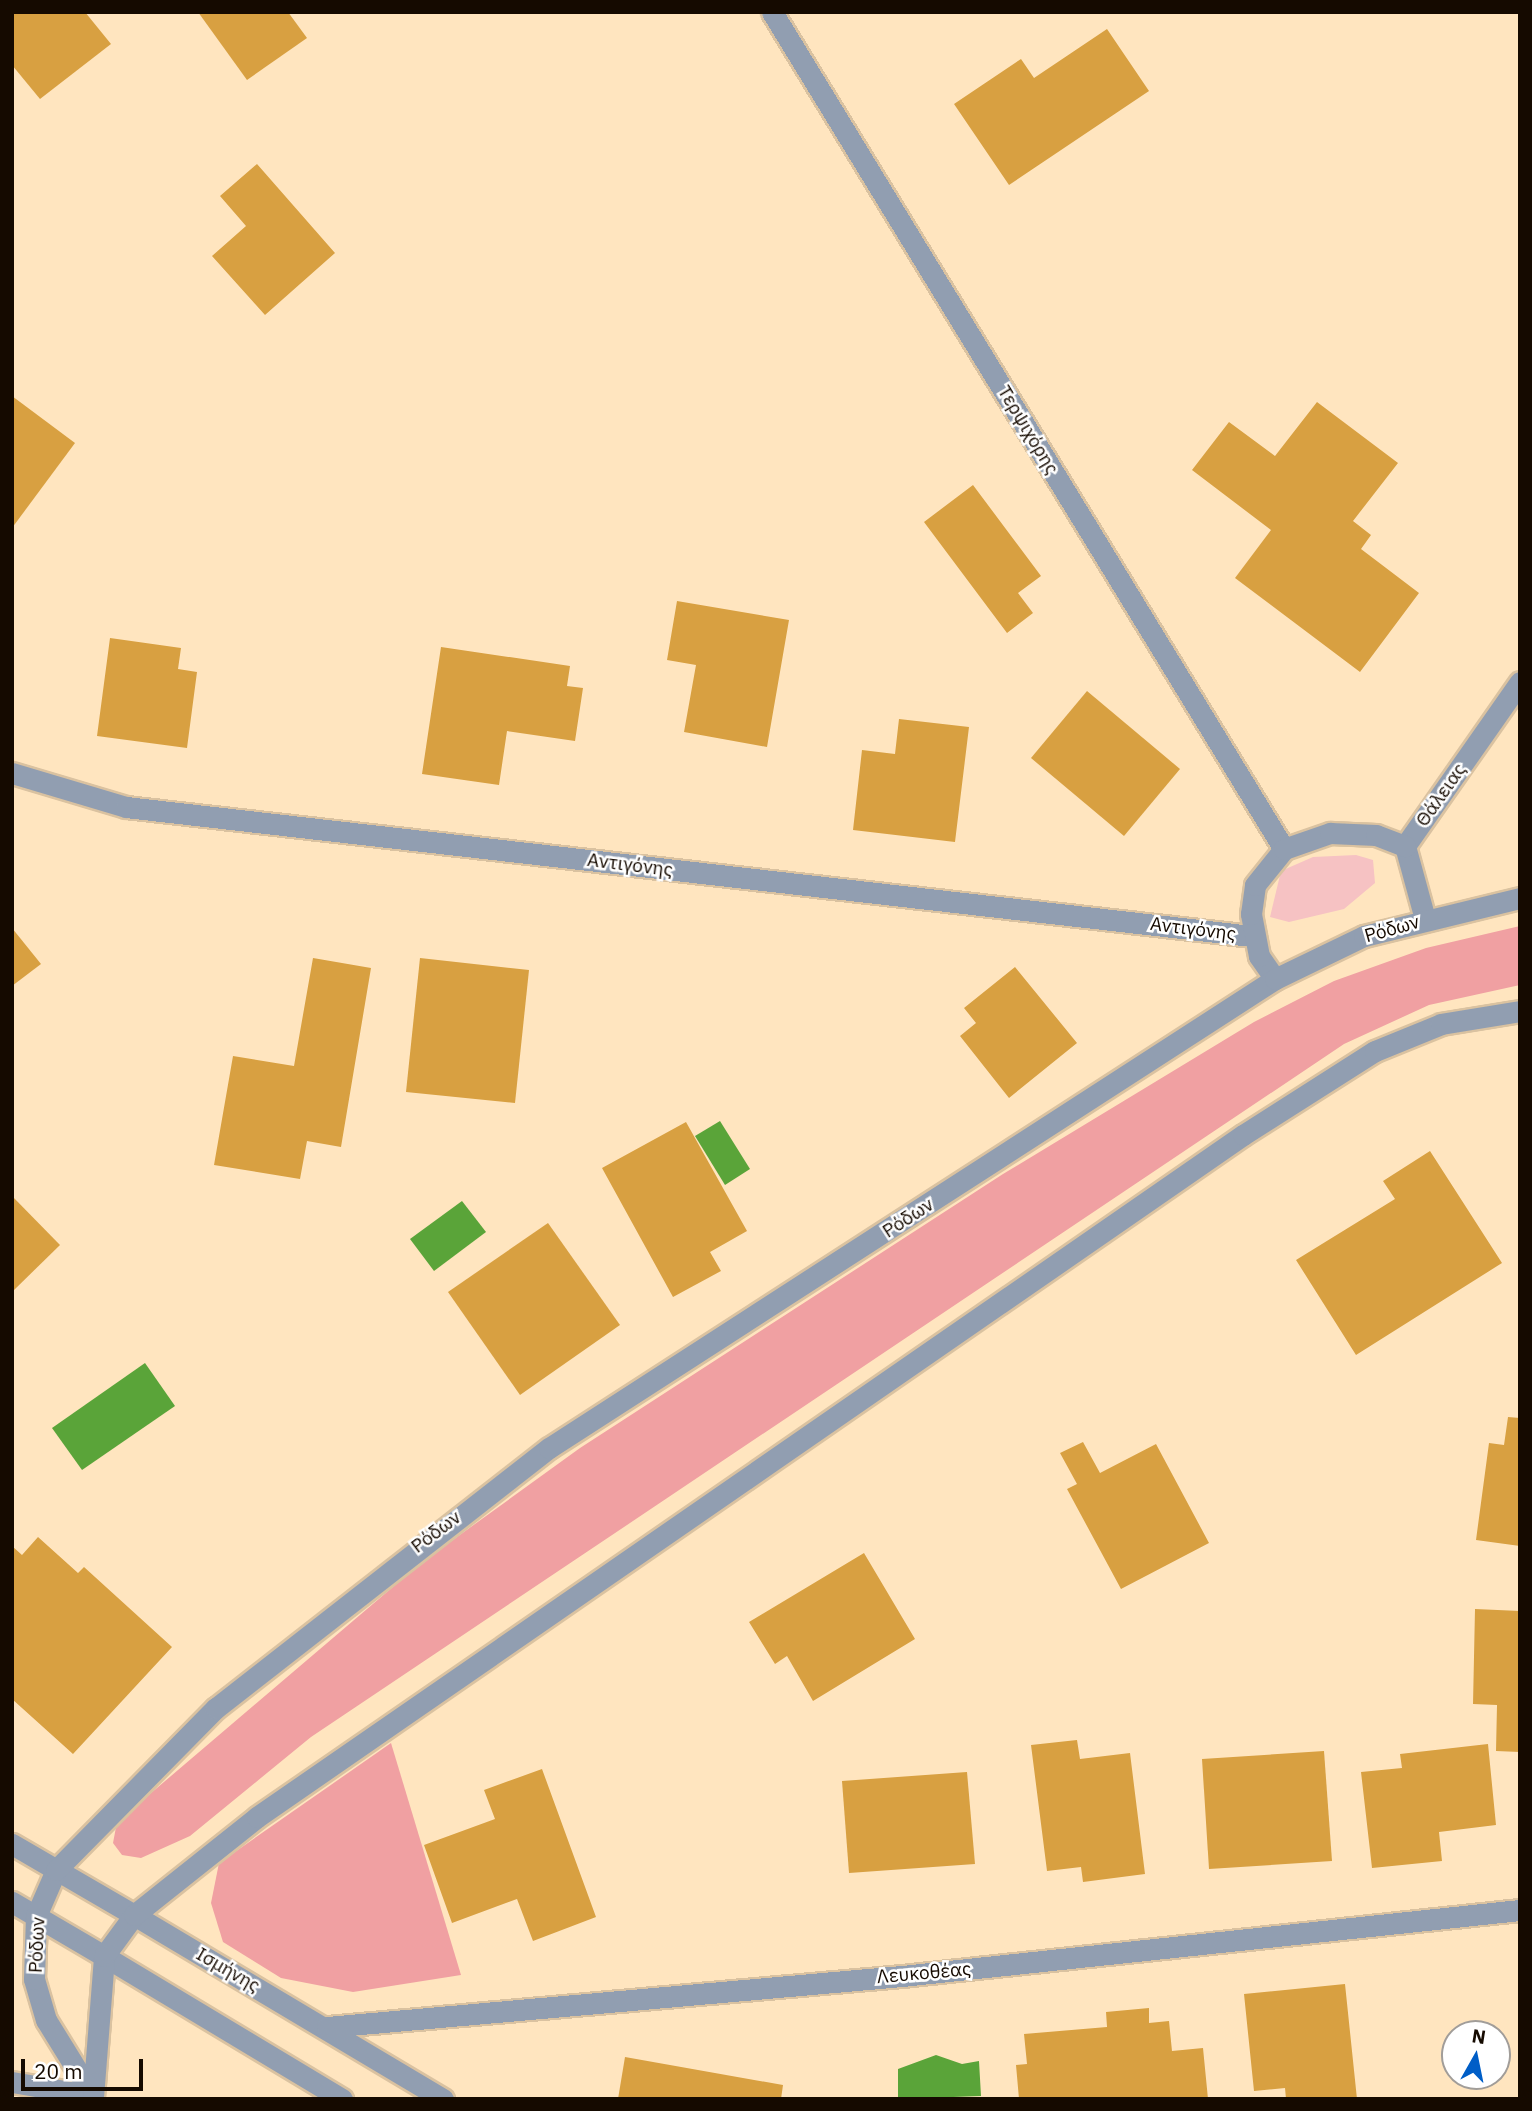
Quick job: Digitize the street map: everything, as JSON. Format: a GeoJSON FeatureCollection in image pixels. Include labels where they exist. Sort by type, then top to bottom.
{"type":"FeatureCollection","features":[{"type":"Feature","properties":{"kind":"street","name":"Τερψιχόρης"},"geometry":{"type":"LineString","coordinates":[[772,12],[1284,849]]}},
{"type":"Feature","properties":{"kind":"street","name":"Θάλειας"},"geometry":{"type":"LineString","coordinates":[[1425,919],[1405,846],[1520,682]]}},
{"type":"Feature","properties":{"kind":"street","name":"Αντιγόνης"},"geometry":{"type":"LineString","coordinates":[[12,773],[125,807],[1252,936]]}},
{"type":"Feature","properties":{"kind":"street"},"geometry":{"type":"LineString","coordinates":[[1275,979],[1252,936],[1255,885],[1284,849],[1330,833],[1376,835],[1405,846]]}},
{"type":"Feature","properties":{"kind":"street","name":"Ρόδων"},"geometry":{"type":"LineString","coordinates":[[93,2097],[46,2020],[34,1979],[36,1916],[57,1870],[216,1708],[549,1448],[1275,979],[1313,956],[1425,919],[1520,898]]}},
{"type":"Feature","properties":{"kind":"street"},"geometry":{"type":"LineString","coordinates":[[12,2082],[93,2097],[104,1956],[134,1915],[257,1817],[1243,1135],[1376,1051],[1441,1024],[1520,1011]]}},
{"type":"Feature","properties":{"kind":"street","name":"Ισμήνης"},"geometry":{"type":"LineString","coordinates":[[12,1844],[327,2026],[443,2099]]}},
{"type":"Feature","properties":{"kind":"street"},"geometry":{"type":"LineString","coordinates":[[12,1902],[342,2099]]}},
{"type":"Feature","properties":{"kind":"street","name":"Λευκοθέας"},"geometry":{"type":"LineString","coordinates":[[327,2026],[902,1976],[1520,1910]]}},
{"type":"Feature","properties":{"kind":"shaded area"},"geometry":{"type":"Polygon","coordinates":[[[1356,855],[1373,860],[1375,883],[1344,909],[1289,922],[1270,917],[1281,871],[1313,857],[1356,855]]]}},
{"type":"Feature","properties":{"kind":"shaded area"},"geometry":{"type":"Polygon","coordinates":[[[1520,926],[1520,985],[1429,1005],[1344,1044],[311,1737],[190,1836],[141,1858],[122,1855],[113,1843],[117,1822],[421,1563],[580,1448],[1003,1174],[1254,1022],[1334,981],[1426,948],[1520,926]]]}},
{"type":"Feature","properties":{"kind":"shaded area"},"geometry":{"type":"Polygon","coordinates":[[[720,1121],[750,1169],[725,1185],[695,1136],[720,1121]]]}},
{"type":"Feature","properties":{"kind":"shaded area"},"geometry":{"type":"Polygon","coordinates":[[[462,1201],[486,1232],[434,1271],[410,1239],[462,1201]]]}},
{"type":"Feature","properties":{"kind":"shaded area"},"geometry":{"type":"Polygon","coordinates":[[[145,1363],[175,1406],[82,1470],[52,1428],[145,1363]]]}},
{"type":"Feature","properties":{"kind":"shaded area"},"geometry":{"type":"Polygon","coordinates":[[[391,1743],[461,1975],[353,1992],[281,1978],[223,1942],[211,1903],[219,1863],[391,1743]]]}},
{"type":"Feature","properties":{"kind":"shaded area"},"geometry":{"type":"Polygon","coordinates":[[[936,2055],[962,2064],[979,2061],[981,2096],[898,2099],[898,2069],[936,2055]]]}},
{"type":"Feature","properties":{"kind":"building"},"geometry":{"type":"Polygon","coordinates":[[[12,12],[85,12],[111,44],[40,99],[12,65],[12,12]]]}},
{"type":"Feature","properties":{"kind":"building"},"geometry":{"type":"Polygon","coordinates":[[[198,12],[288,12],[307,38],[247,80],[198,12]]]}},
{"type":"Feature","properties":{"kind":"building"},"geometry":{"type":"Polygon","coordinates":[[[1107,29],[1149,91],[1009,185],[954,104],[1021,59],[1034,78],[1107,29]]]}},
{"type":"Feature","properties":{"kind":"building"},"geometry":{"type":"Polygon","coordinates":[[[257,164],[335,253],[265,315],[212,256],[246,226],[220,196],[257,164]]]}},
{"type":"Feature","properties":{"kind":"building"},"geometry":{"type":"Polygon","coordinates":[[[12,396],[75,443],[12,528],[12,396]]]}},
{"type":"Feature","properties":{"kind":"building"},"geometry":{"type":"Polygon","coordinates":[[[1317,402],[1398,463],[1353,521],[1371,535],[1361,549],[1419,593],[1360,672],[1235,578],[1271,530],[1192,470],[1229,422],[1275,456],[1317,402]]]}},
{"type":"Feature","properties":{"kind":"building"},"geometry":{"type":"Polygon","coordinates":[[[973,485],[1041,576],[1018,593],[1033,613],[1007,633],[924,522],[973,485]]]}},
{"type":"Feature","properties":{"kind":"building"},"geometry":{"type":"Polygon","coordinates":[[[677,601],[789,620],[767,747],[684,732],[696,665],[667,660],[677,601]]]}},
{"type":"Feature","properties":{"kind":"building"},"geometry":{"type":"Polygon","coordinates":[[[110,638],[181,648],[178,669],[197,672],[187,748],[97,736],[110,638]]]}},
{"type":"Feature","properties":{"kind":"building"},"geometry":{"type":"Polygon","coordinates":[[[441,647],[570,666],[567,686],[583,688],[575,741],[507,731],[499,785],[422,774],[441,647]]]}},
{"type":"Feature","properties":{"kind":"building"},"geometry":{"type":"Polygon","coordinates":[[[1087,691],[1180,769],[1124,836],[1031,758],[1087,691]]]}},
{"type":"Feature","properties":{"kind":"building"},"geometry":{"type":"Polygon","coordinates":[[[899,719],[969,727],[955,842],[853,830],[862,750],[895,754],[899,719]]]}},
{"type":"Feature","properties":{"kind":"building"},"geometry":{"type":"Polygon","coordinates":[[[12,928],[41,964],[12,986],[12,928]]]}},
{"type":"Feature","properties":{"kind":"building"},"geometry":{"type":"Polygon","coordinates":[[[313,958],[371,968],[341,1147],[307,1141],[300,1179],[214,1165],[233,1056],[294,1066],[313,958]]]}},
{"type":"Feature","properties":{"kind":"building"},"geometry":{"type":"Polygon","coordinates":[[[420,958],[529,970],[515,1103],[406,1092],[420,958]]]}},
{"type":"Feature","properties":{"kind":"building"},"geometry":{"type":"Polygon","coordinates":[[[1015,967],[1077,1043],[1009,1098],[960,1036],[976,1023],[964,1008],[1015,967]]]}},
{"type":"Feature","properties":{"kind":"building"},"geometry":{"type":"Polygon","coordinates":[[[686,1122],[747,1231],[710,1252],[721,1271],[673,1297],[602,1168],[686,1122]]]}},
{"type":"Feature","properties":{"kind":"building"},"geometry":{"type":"Polygon","coordinates":[[[1430,1151],[1502,1263],[1356,1355],[1296,1260],[1395,1199],[1383,1181],[1430,1151]]]}},
{"type":"Feature","properties":{"kind":"building"},"geometry":{"type":"Polygon","coordinates":[[[12,1196],[60,1245],[12,1292],[12,1196]]]}},
{"type":"Feature","properties":{"kind":"building"},"geometry":{"type":"Polygon","coordinates":[[[548,1223],[620,1325],[520,1395],[448,1292],[548,1223]]]}},
{"type":"Feature","properties":{"kind":"building"},"geometry":{"type":"Polygon","coordinates":[[[1508,1417],[1520,1418],[1520,1546],[1476,1540],[1489,1443],[1504,1445],[1508,1417]]]}},
{"type":"Feature","properties":{"kind":"building"},"geometry":{"type":"Polygon","coordinates":[[[1083,1442],[1100,1473],[1156,1444],[1209,1543],[1121,1589],[1067,1489],[1077,1484],[1060,1453],[1083,1442]]]}},
{"type":"Feature","properties":{"kind":"building"},"geometry":{"type":"Polygon","coordinates":[[[38,1537],[78,1573],[84,1567],[172,1647],[73,1754],[12,1699],[12,1546],[22,1555],[38,1537]]]}},
{"type":"Feature","properties":{"kind":"building"},"geometry":{"type":"Polygon","coordinates":[[[864,1553],[915,1639],[813,1701],[787,1656],[775,1664],[749,1622],[864,1553]]]}},
{"type":"Feature","properties":{"kind":"building"},"geometry":{"type":"Polygon","coordinates":[[[1475,1609],[1520,1611],[1520,1752],[1496,1751],[1497,1705],[1473,1704],[1475,1609]]]}},
{"type":"Feature","properties":{"kind":"building"},"geometry":{"type":"Polygon","coordinates":[[[1077,1740],[1080,1759],[1130,1753],[1145,1874],[1083,1882],[1081,1867],[1047,1871],[1031,1745],[1077,1740]]]}},
{"type":"Feature","properties":{"kind":"building"},"geometry":{"type":"Polygon","coordinates":[[[1488,1744],[1496,1825],[1439,1832],[1442,1861],[1372,1868],[1361,1772],[1402,1768],[1400,1754],[1488,1744]]]}},
{"type":"Feature","properties":{"kind":"building"},"geometry":{"type":"Polygon","coordinates":[[[1324,1751],[1332,1861],[1209,1869],[1202,1759],[1324,1751]]]}},
{"type":"Feature","properties":{"kind":"building"},"geometry":{"type":"Polygon","coordinates":[[[542,1769],[596,1917],[533,1941],[517,1899],[452,1923],[424,1845],[495,1819],[484,1790],[542,1769]]]}},
{"type":"Feature","properties":{"kind":"building"},"geometry":{"type":"Polygon","coordinates":[[[967,1772],[975,1864],[849,1873],[842,1781],[967,1772]]]}},
{"type":"Feature","properties":{"kind":"building"},"geometry":{"type":"Polygon","coordinates":[[[1345,1984],[1357,2099],[1286,2099],[1285,2088],[1254,2091],[1244,1994],[1345,1984]]]}},
{"type":"Feature","properties":{"kind":"building"},"geometry":{"type":"Polygon","coordinates":[[[1149,2008],[1149,2023],[1169,2021],[1172,2051],[1203,2048],[1208,2099],[1019,2099],[1016,2065],[1027,2064],[1024,2034],[1107,2027],[1106,2012],[1149,2008]]]}},
{"type":"Feature","properties":{"kind":"building"},"geometry":{"type":"Polygon","coordinates":[[[625,2057],[783,2085],[781,2099],[618,2099],[625,2057]]]}}]}
